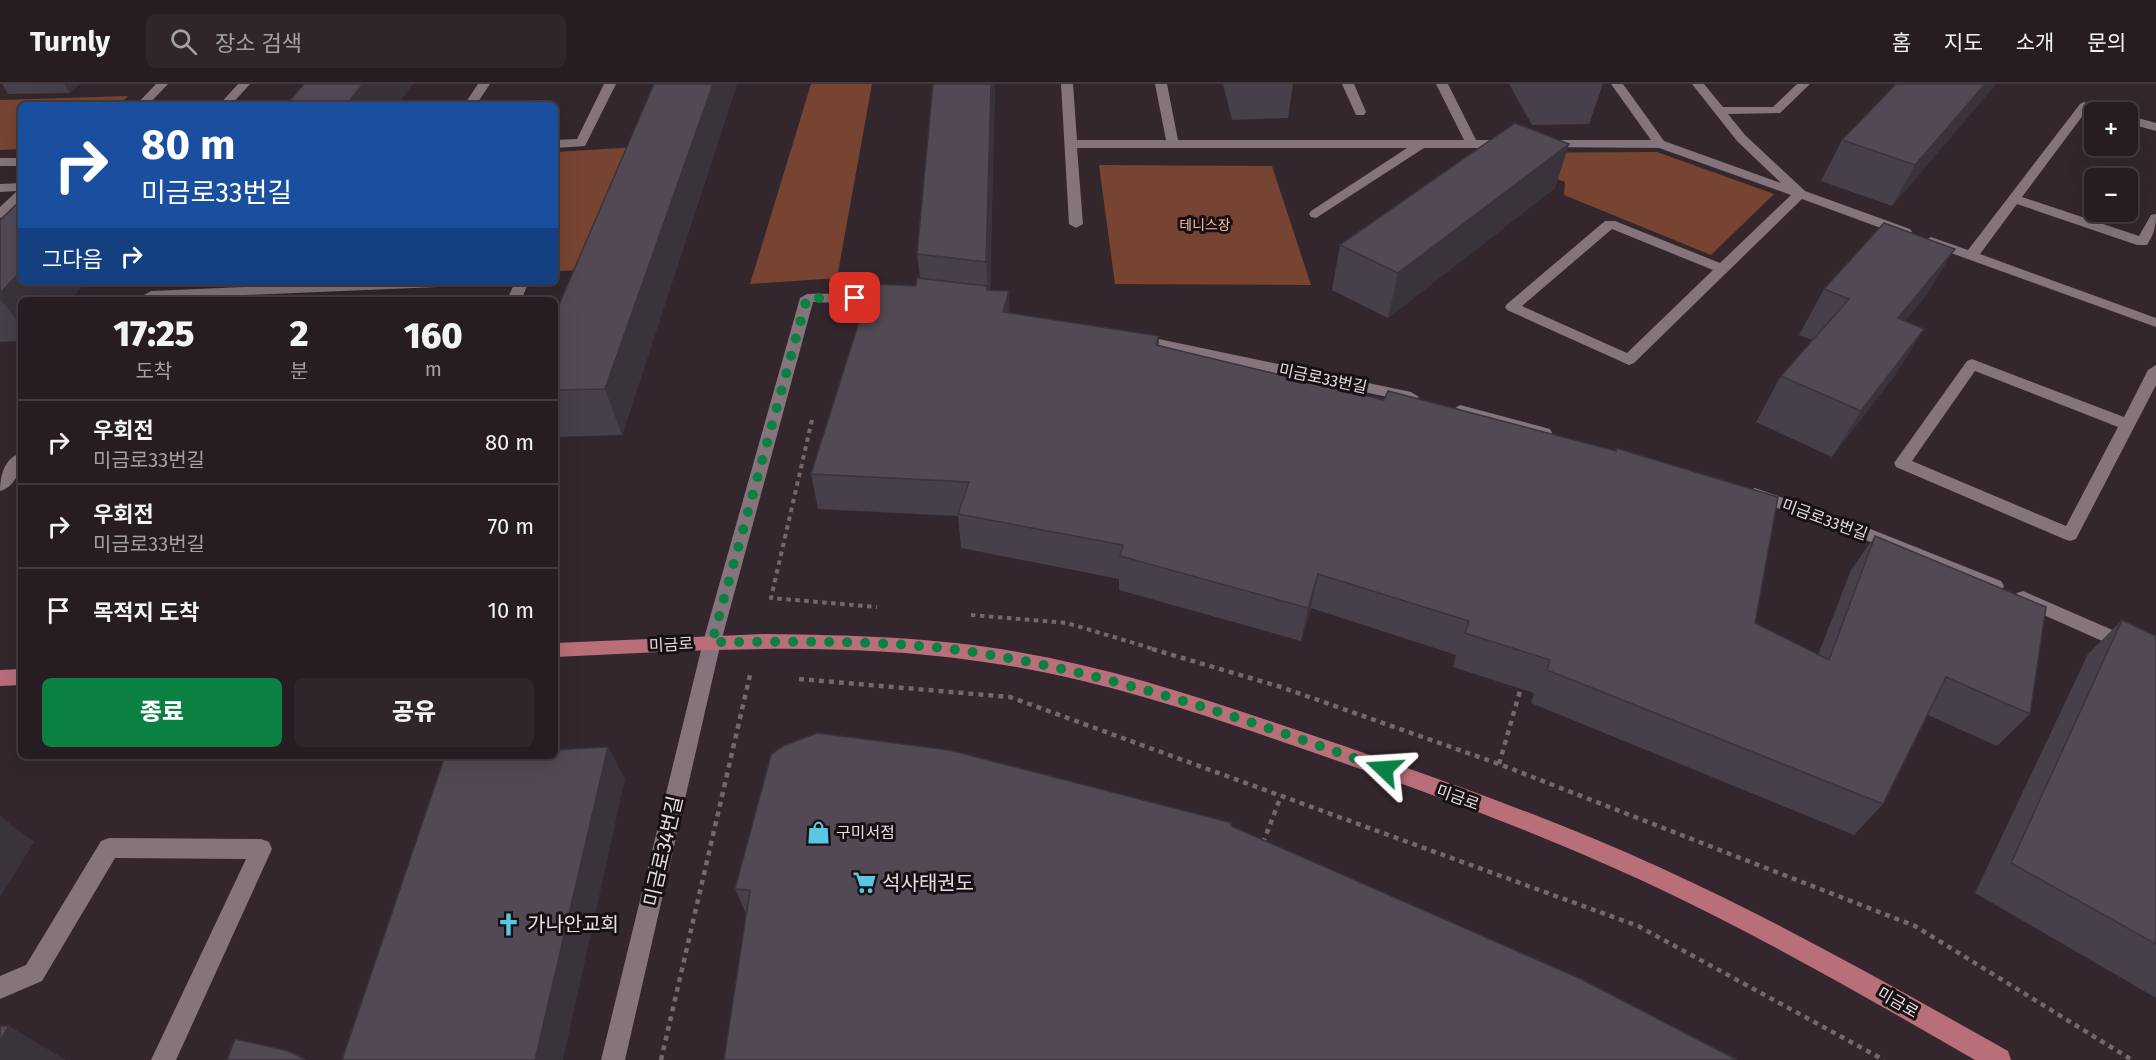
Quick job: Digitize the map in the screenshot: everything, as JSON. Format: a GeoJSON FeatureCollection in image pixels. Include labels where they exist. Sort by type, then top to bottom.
{"type":"FeatureCollection","features":[{"type":"Feature","properties":{"kind":"main road","name":"미금로"},"geometry":{"type":"LineString","coordinates":[[558,651],[712,642],[864,642],[978,653],[1064,669],[1251,723],[1514,817],[1652,875],[1752,923],[1999,1060]]}},
{"type":"Feature","properties":{"kind":"main road"},"geometry":{"type":"LineString","coordinates":[[0,678],[18,677]]}},
{"type":"Feature","properties":{"kind":"street"},"geometry":{"type":"LineString","coordinates":[[145,102],[162,84]]}},
{"type":"Feature","properties":{"kind":"street"},"geometry":{"type":"LineString","coordinates":[[228,102],[244,84]]}},
{"type":"Feature","properties":{"kind":"street"},"geometry":{"type":"LineString","coordinates":[[472,102],[484,84]]}},
{"type":"Feature","properties":{"kind":"street"},"geometry":{"type":"LineString","coordinates":[[558,144],[581,143],[610,84]]}},
{"type":"Feature","properties":{"kind":"street"},"geometry":{"type":"LineString","coordinates":[[1067,84],[1077,224]]}},
{"type":"Feature","properties":{"kind":"street"},"geometry":{"type":"LineString","coordinates":[[1161,84],[1173,144]]}},
{"type":"Feature","properties":{"kind":"street"},"geometry":{"type":"LineString","coordinates":[[1348,84],[1360,112]]}},
{"type":"Feature","properties":{"kind":"street"},"geometry":{"type":"LineString","coordinates":[[1442,84],[1472,144]]}},
{"type":"Feature","properties":{"kind":"street"},"geometry":{"type":"LineString","coordinates":[[1617,84],[1660,144]]}},
{"type":"Feature","properties":{"kind":"street"},"geometry":{"type":"LineString","coordinates":[[1698,84],[1741,138],[1800,194]]}},
{"type":"Feature","properties":{"kind":"street"},"geometry":{"type":"LineString","coordinates":[[1720,111],[1776,110],[1804,84]]}},
{"type":"Feature","properties":{"kind":"street"},"geometry":{"type":"LineString","coordinates":[[1971,256],[2084,106]]}},
{"type":"Feature","properties":{"kind":"street"},"geometry":{"type":"LineString","coordinates":[[2138,122],[2156,127]]}},
{"type":"Feature","properties":{"kind":"street"},"geometry":{"type":"LineString","coordinates":[[1073,144],[1660,144],[2156,323]]}},
{"type":"Feature","properties":{"kind":"street"},"geometry":{"type":"LineString","coordinates":[[1316,214],[1421,144]]}},
{"type":"Feature","properties":{"kind":"street"},"geometry":{"type":"LineString","coordinates":[[0,162],[18,162]]}},
{"type":"Feature","properties":{"kind":"street"},"geometry":{"type":"LineString","coordinates":[[0,188],[18,187]]}},
{"type":"Feature","properties":{"kind":"street"},"geometry":{"type":"LineString","coordinates":[[1722,269],[1610,224],[1512,307],[1629,360],[1800,194]]}},
{"type":"Feature","properties":{"kind":"street"},"geometry":{"type":"LineString","coordinates":[[0,214],[18,197]]}},
{"type":"Feature","properties":{"kind":"street"},"geometry":{"type":"LineString","coordinates":[[2014,199],[2142,242],[2156,218]]}},
{"type":"Feature","properties":{"kind":"street"},"geometry":{"type":"LineString","coordinates":[[149,297],[159,285]]}},
{"type":"Feature","properties":{"kind":"street"},"geometry":{"type":"LineString","coordinates":[[149,297],[399,285]]}},
{"type":"Feature","properties":{"kind":"street"},"geometry":{"type":"LineString","coordinates":[[351,297],[357,287]]}},
{"type":"Feature","properties":{"kind":"street"},"geometry":{"type":"LineString","coordinates":[[712,642],[807,298],[855,298],[908,303]]}},
{"type":"Feature","properties":{"kind":"street","name":"미금로33번길"},"geometry":{"type":"LineString","coordinates":[[1125,337],[1424,401]]}},
{"type":"Feature","properties":{"kind":"street"},"geometry":{"type":"LineString","coordinates":[[2127,424],[1972,364],[1902,463],[2070,535],[2156,370]]}},
{"type":"Feature","properties":{"kind":"street"},"geometry":{"type":"LineString","coordinates":[[1446,406],[1555,436]]}},
{"type":"Feature","properties":{"kind":"street"},"geometry":{"type":"LineString","coordinates":[[0,485],[18,463]]}},
{"type":"Feature","properties":{"kind":"street","name":"미금로33번길"},"geometry":{"type":"LineString","coordinates":[[1738,489],[1832,521],[1947,565],[2156,657]]}},
{"type":"Feature","properties":{"kind":"street","name":"미금로34번길"},"geometry":{"type":"LineString","coordinates":[[613,1060],[712,642]]}},
{"type":"Feature","properties":{"kind":"street"},"geometry":{"type":"LineString","coordinates":[[0,988],[34,973],[109,848],[261,849],[163,1060]]}},
{"type":"Feature","properties":{"kind":"path"},"geometry":{"type":"LineString","coordinates":[[813,416],[771,598],[889,608]]}},
{"type":"Feature","properties":{"kind":"path"},"geometry":{"type":"LineString","coordinates":[[960,614],[1066,623],[1281,687],[1499,764],[1915,926],[2132,1060]]}},
{"type":"Feature","properties":{"kind":"path"},"geometry":{"type":"LineString","coordinates":[[1499,764],[1526,674]]}},
{"type":"Feature","properties":{"kind":"path"},"geometry":{"type":"LineString","coordinates":[[661,1060],[750,675],[762,676]]}},
{"type":"Feature","properties":{"kind":"path"},"geometry":{"type":"LineString","coordinates":[[797,679],[1010,697],[1638,926],[1884,1060]]}},
{"type":"Feature","properties":{"kind":"path"},"geometry":{"type":"LineString","coordinates":[[1260,851],[1281,796]]}},
{"type":"Feature","properties":{"kind":"green space"},"geometry":{"type":"Polygon","coordinates":[[[811,84],[872,84],[837,278],[750,284],[811,84]]]}},
{"type":"Feature","properties":{"kind":"green space"},"geometry":{"type":"Polygon","coordinates":[[[128,96],[122,102],[18,102],[18,149],[0,150],[0,100],[128,96]]]}},
{"type":"Feature","properties":{"kind":"green space"},"geometry":{"type":"Polygon","coordinates":[[[638,147],[585,270],[558,271],[558,152],[638,147]]]}},
{"type":"Feature","properties":{"kind":"green space"},"geometry":{"type":"Polygon","coordinates":[[[1657,152],[1774,194],[1711,255],[1564,195],[1565,182],[1493,153],[1657,152]]]}},
{"type":"Feature","properties":{"kind":"green space","name":"테니스장"},"geometry":{"type":"Polygon","coordinates":[[[1099,165],[1272,166],[1311,285],[1115,284],[1099,165]]]}},
{"type":"Feature","properties":{"kind":"building"},"geometry":{"type":"Polygon","coordinates":[[[304,84],[363,84],[348,102],[289,102],[304,84]]]}},
{"type":"Feature","properties":{"kind":"building"},"geometry":{"type":"Polygon","coordinates":[[[654,84],[713,84],[605,389],[558,390],[558,307],[654,84]]]}},
{"type":"Feature","properties":{"kind":"building"},"geometry":{"type":"Polygon","coordinates":[[[933,84],[991,84],[986,262],[917,254],[933,84]]]}},
{"type":"Feature","properties":{"kind":"building"},"geometry":{"type":"Polygon","coordinates":[[[1896,84],[1985,84],[1915,165],[1842,140],[1896,84]]]}},
{"type":"Feature","properties":{"kind":"building"},"geometry":{"type":"Polygon","coordinates":[[[1515,123],[1569,144],[1398,273],[1340,245],[1515,123]]]}},
{"type":"Feature","properties":{"kind":"building"},"geometry":{"type":"Polygon","coordinates":[[[18,203],[18,274],[0,293],[0,220],[18,203]]]}},
{"type":"Feature","properties":{"kind":"building"},"geometry":{"type":"Polygon","coordinates":[[[1884,223],[1955,249],[1898,318],[1924,329],[1861,411],[1781,376],[1849,299],[1824,289],[1884,223]]]}},
{"type":"Feature","properties":{"kind":"building"},"geometry":{"type":"Polygon","coordinates":[[[917,278],[987,286],[987,290],[1009,291],[1003,312],[1159,336],[1156,345],[1384,400],[1388,391],[1616,451],[1616,448],[1778,497],[1755,623],[1829,660],[1875,536],[2046,607],[2030,714],[1946,677],[1883,804],[1547,670],[1550,660],[1465,633],[1469,621],[1318,574],[1308,608],[1120,556],[1123,545],[958,514],[969,482],[811,474],[871,284],[916,286],[917,278]]]}},
{"type":"Feature","properties":{"kind":"building"},"geometry":{"type":"Polygon","coordinates":[[[2122,620],[2156,636],[2156,944],[2011,863],[2122,620]]]}},
{"type":"Feature","properties":{"kind":"building"},"geometry":{"type":"Polygon","coordinates":[[[817,733],[949,750],[1232,823],[1231,826],[1581,979],[1737,1060],[724,1060],[750,890],[735,889],[771,755],[783,746],[817,733]]]}},
{"type":"Feature","properties":{"kind":"building","name":"가나안교회"},"geometry":{"type":"Polygon","coordinates":[[[608,747],[535,1060],[342,1060],[444,759],[558,759],[558,750],[608,747]]]}},
{"type":"Feature","properties":{"kind":"building"},"geometry":{"type":"Polygon","coordinates":[[[0,1026],[9,1026],[0,1041],[0,1026]]]}},
{"type":"Feature","properties":{"kind":"building"},"geometry":{"type":"Polygon","coordinates":[[[235,1039],[288,1051],[306,1060],[227,1060],[235,1039]]]}},
{"type":"Feature","properties":{"kind":"place","name":"구미서점"},"geometry":{"type":"Point","coordinates":[818,832]}},
{"type":"Feature","properties":{"kind":"place","name":"석사태권도"},"geometry":{"type":"Point","coordinates":[864,883]}},
{"type":"Feature","properties":{"kind":"place","name":"가나안교회"},"geometry":{"type":"Point","coordinates":[509,924]}},
{"type":"Feature","properties":{"kind":"route"},"geometry":{"type":"LineString","coordinates":[[855,298],[807,298],[712,642],[864,642],[978,653],[1064,669],[1251,723],[1384,769]]}}]}
